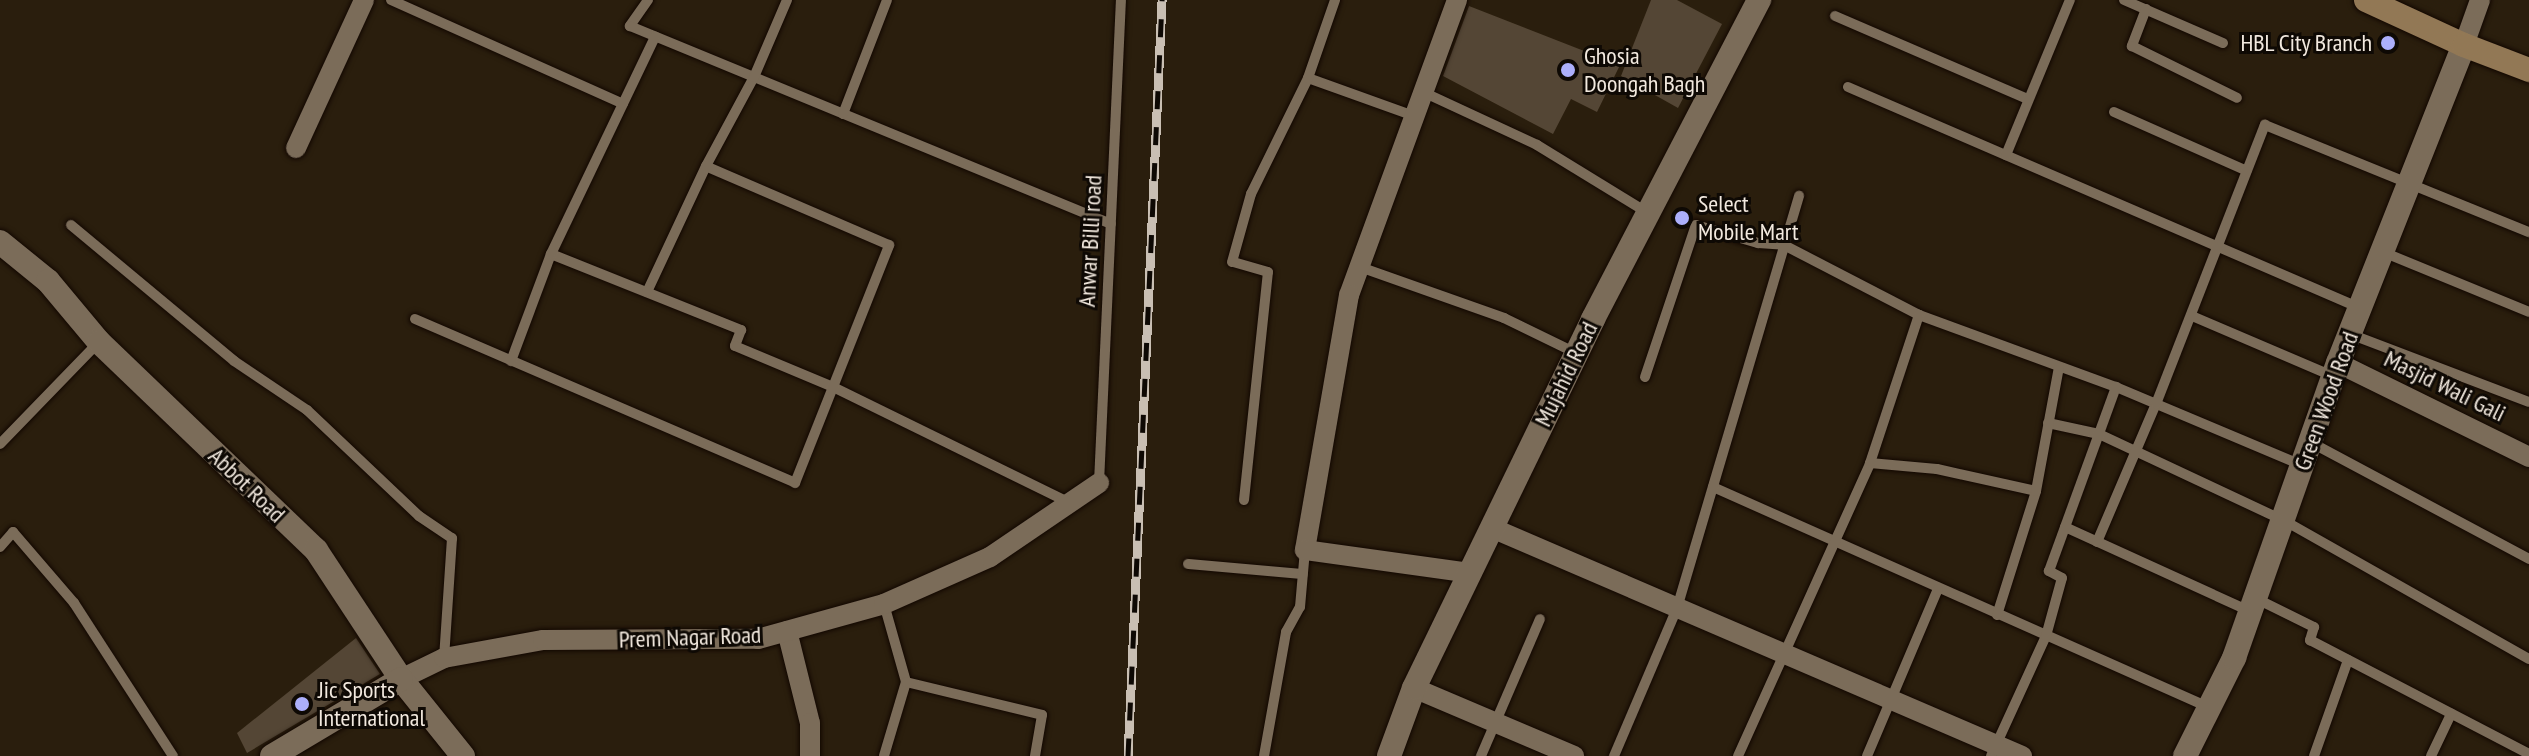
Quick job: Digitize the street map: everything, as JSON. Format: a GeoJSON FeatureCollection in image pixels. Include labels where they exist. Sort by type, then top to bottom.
{"type":"FeatureCollection","features":[{"type":"Feature","properties":{"kind":"main road"},"geometry":{"type":"LineString","coordinates":[[2366,0],[2464,45],[2529,70]]}},
{"type":"Feature","properties":{"kind":"street"},"geometry":{"type":"LineString","coordinates":[[296,148],[364,0]]}},
{"type":"Feature","properties":{"kind":"street"},"geometry":{"type":"LineString","coordinates":[[1457,0],[1349,295],[1305,550],[1470,573]]}},
{"type":"Feature","properties":{"kind":"street","name":"Mujahid Road"},"geometry":{"type":"LineString","coordinates":[[1389,756],[1414,688],[1576,353],[1759,0]]}},
{"type":"Feature","properties":{"kind":"street"},"geometry":{"type":"LineString","coordinates":[[2464,45],[2480,0]]}},
{"type":"Feature","properties":{"kind":"street","name":"Green Wood Road"},"geometry":{"type":"LineString","coordinates":[[2185,756],[2234,658],[2336,370],[2464,45]]}},
{"type":"Feature","properties":{"kind":"street","name":"Abbot Road"},"geometry":{"type":"LineString","coordinates":[[0,242],[48,281],[99,342],[316,550],[401,679],[463,756]]}},
{"type":"Feature","properties":{"kind":"street","name":"Masjid Wali Gali"},"geometry":{"type":"LineString","coordinates":[[2336,370],[2529,457]]}},
{"type":"Feature","properties":{"kind":"street","name":"Prem Nagar Road"},"geometry":{"type":"LineString","coordinates":[[272,756],[401,679],[444,658],[543,640],[758,639],[884,604],[990,557],[1099,483]]}},
{"type":"Feature","properties":{"kind":"street"},"geometry":{"type":"LineString","coordinates":[[1492,528],[1890,700],[1994,751],[2022,756]]}},
{"type":"Feature","properties":{"kind":"street"},"geometry":{"type":"LineString","coordinates":[[787,631],[810,723],[810,756]]}},
{"type":"Feature","properties":{"kind":"street"},"geometry":{"type":"LineString","coordinates":[[1414,688],[1574,756]]}},
{"type":"Feature","properties":{"kind":"lane"},"geometry":{"type":"LineString","coordinates":[[391,0],[623,104]]}},
{"type":"Feature","properties":{"kind":"lane"},"geometry":{"type":"LineString","coordinates":[[648,0],[630,26],[1111,224]]}},
{"type":"Feature","properties":{"kind":"lane"},"geometry":{"type":"LineString","coordinates":[[647,292],[706,166],[754,77],[787,0]]}},
{"type":"Feature","properties":{"kind":"lane"},"geometry":{"type":"LineString","coordinates":[[843,114],[887,0]]}},
{"type":"Feature","properties":{"kind":"lane","name":"Anwar Billi road"},"geometry":{"type":"LineString","coordinates":[[1099,483],[1121,0]]}},
{"type":"Feature","properties":{"kind":"lane"},"geometry":{"type":"LineString","coordinates":[[1244,500],[1268,272],[1232,262],[1251,194],[1308,78],[1335,0]]}},
{"type":"Feature","properties":{"kind":"lane"},"geometry":{"type":"LineString","coordinates":[[2006,155],[2070,0]]}},
{"type":"Feature","properties":{"kind":"lane"},"geometry":{"type":"LineString","coordinates":[[2124,0],[2223,43]]}},
{"type":"Feature","properties":{"kind":"lane"},"geometry":{"type":"LineString","coordinates":[[2146,9],[2132,46],[2237,98]]}},
{"type":"Feature","properties":{"kind":"lane"},"geometry":{"type":"LineString","coordinates":[[1835,16],[2028,99]]}},
{"type":"Feature","properties":{"kind":"lane"},"geometry":{"type":"LineString","coordinates":[[511,361],[551,254],[655,37]]}},
{"type":"Feature","properties":{"kind":"lane"},"geometry":{"type":"LineString","coordinates":[[1308,78],[1414,116]]}},
{"type":"Feature","properties":{"kind":"lane"},"geometry":{"type":"LineString","coordinates":[[1848,87],[2361,308]]}},
{"type":"Feature","properties":{"kind":"lane"},"geometry":{"type":"LineString","coordinates":[[1423,92],[1537,145],[1648,213]]}},
{"type":"Feature","properties":{"kind":"lane"},"geometry":{"type":"LineString","coordinates":[[2114,112],[2247,171]]}},
{"type":"Feature","properties":{"kind":"lane"},"geometry":{"type":"LineString","coordinates":[[2097,542],[2192,316],[2265,125],[2529,232]]}},
{"type":"Feature","properties":{"kind":"lane"},"geometry":{"type":"LineString","coordinates":[[415,319],[795,483],[889,245],[706,166]]}},
{"type":"Feature","properties":{"kind":"lane"},"geometry":{"type":"LineString","coordinates":[[1614,756],[1677,608],[1799,196]]}},
{"type":"Feature","properties":{"kind":"lane"},"geometry":{"type":"LineString","coordinates":[[71,225],[234,361],[307,410],[419,516],[452,538],[444,658]]}},
{"type":"Feature","properties":{"kind":"lane"},"geometry":{"type":"LineString","coordinates":[[1645,377],[1696,225],[1758,243],[1784,245],[1919,315],[2156,404],[2306,454],[2529,559]]}},
{"type":"Feature","properties":{"kind":"lane"},"geometry":{"type":"LineString","coordinates":[[2383,252],[2529,312]]}},
{"type":"Feature","properties":{"kind":"lane"},"geometry":{"type":"LineString","coordinates":[[551,254],[741,330],[735,346],[833,387],[1070,503]]}},
{"type":"Feature","properties":{"kind":"lane"},"geometry":{"type":"LineString","coordinates":[[1360,267],[1504,318],[1576,353]]}},
{"type":"Feature","properties":{"kind":"lane"},"geometry":{"type":"LineString","coordinates":[[1738,756],[1870,463],[1919,315]]}},
{"type":"Feature","properties":{"kind":"lane"},"geometry":{"type":"LineString","coordinates":[[2192,316],[2336,370]]}},
{"type":"Feature","properties":{"kind":"lane"},"geometry":{"type":"LineString","coordinates":[[2350,334],[2529,402]]}},
{"type":"Feature","properties":{"kind":"lane"},"geometry":{"type":"LineString","coordinates":[[0,444],[99,342]]}},
{"type":"Feature","properties":{"kind":"lane"},"geometry":{"type":"LineString","coordinates":[[1997,615],[2036,491],[2059,367]]}},
{"type":"Feature","properties":{"kind":"lane"},"geometry":{"type":"LineString","coordinates":[[1994,751],[2046,636],[2062,578],[2049,571],[2116,387]]}},
{"type":"Feature","properties":{"kind":"lane"},"geometry":{"type":"LineString","coordinates":[[2048,423],[2099,434],[2285,521],[2529,659]]}},
{"type":"Feature","properties":{"kind":"lane"},"geometry":{"type":"LineString","coordinates":[[1870,463],[1937,469],[2036,491]]}},
{"type":"Feature","properties":{"kind":"lane"},"geometry":{"type":"LineString","coordinates":[[1713,487],[1834,544],[2209,708]]}},
{"type":"Feature","properties":{"kind":"lane"},"geometry":{"type":"LineString","coordinates":[[2065,527],[2314,627],[2310,640],[2529,754]]}},
{"type":"Feature","properties":{"kind":"lane"},"geometry":{"type":"LineString","coordinates":[[0,547],[13,532],[74,603],[173,756]]}},
{"type":"Feature","properties":{"kind":"lane"},"geometry":{"type":"LineString","coordinates":[[1264,756],[1286,632],[1300,607],[1305,550]]}},
{"type":"Feature","properties":{"kind":"lane"},"geometry":{"type":"LineString","coordinates":[[1188,564],[1303,574]]}},
{"type":"Feature","properties":{"kind":"lane"},"geometry":{"type":"LineString","coordinates":[[1867,756],[1938,589]]}},
{"type":"Feature","properties":{"kind":"lane"},"geometry":{"type":"LineString","coordinates":[[884,604],[906,682],[884,756]]}},
{"type":"Feature","properties":{"kind":"lane"},"geometry":{"type":"LineString","coordinates":[[1481,756],[1540,619]]}},
{"type":"Feature","properties":{"kind":"lane"},"geometry":{"type":"LineString","coordinates":[[2314,756],[2348,660]]}},
{"type":"Feature","properties":{"kind":"lane"},"geometry":{"type":"LineString","coordinates":[[906,682],[1042,715],[1035,756]]}},
{"type":"Feature","properties":{"kind":"lane"},"geometry":{"type":"LineString","coordinates":[[2431,756],[2451,714]]}},
{"type":"Feature","properties":{"kind":"building"},"geometry":{"type":"Polygon","coordinates":[[[1651,0],[1677,0],[1722,24],[1678,108],[1621,76],[1651,0]]]}},
{"type":"Feature","properties":{"kind":"building","name":"Ghosia Doongah Bagh"},"geometry":{"type":"Polygon","coordinates":[[[1469,6],[1620,65],[1597,112],[1571,99],[1553,134],[1443,76],[1469,6]]]}},
{"type":"Feature","properties":{"kind":"building","name":"Jic Sports International"},"geometry":{"type":"Polygon","coordinates":[[[356,638],[380,674],[247,753],[237,733],[356,638]]]}},
{"type":"Feature","properties":{"kind":"railway"},"geometry":{"type":"LineString","coordinates":[[1128,756],[1162,0]]}},
{"type":"Feature","properties":{"kind":"place","name":"HBL City Branch"},"geometry":{"type":"Point","coordinates":[2388,43]}},
{"type":"Feature","properties":{"kind":"place","name":"Ghosia Doongah Bagh"},"geometry":{"type":"Point","coordinates":[1568,70]}},
{"type":"Feature","properties":{"kind":"place","name":"Select Mobile Mart"},"geometry":{"type":"Point","coordinates":[1682,218]}},
{"type":"Feature","properties":{"kind":"place","name":"Jic Sports International"},"geometry":{"type":"Point","coordinates":[302,704]}}]}
